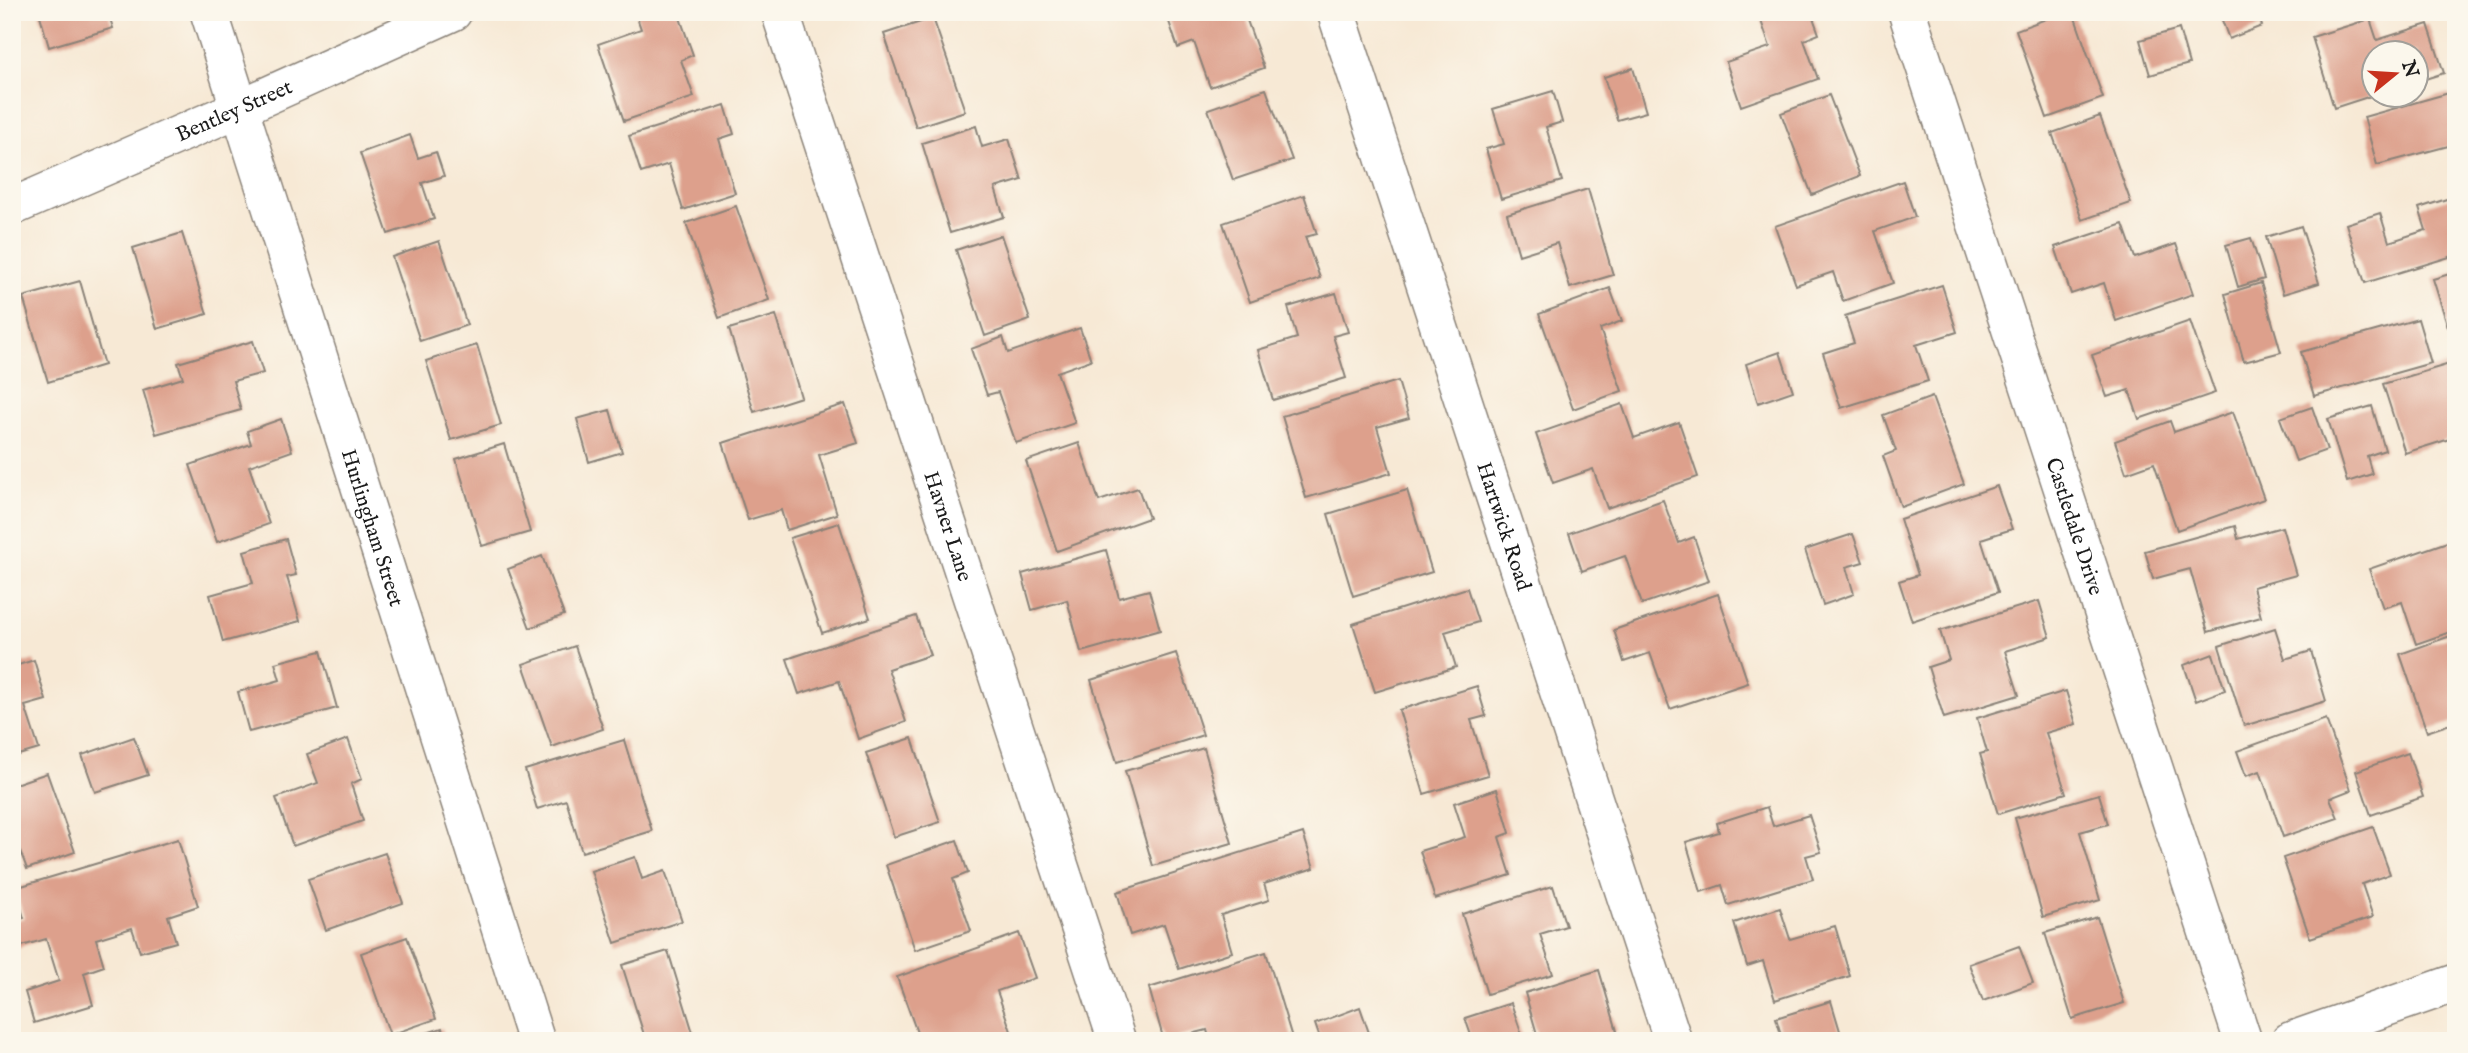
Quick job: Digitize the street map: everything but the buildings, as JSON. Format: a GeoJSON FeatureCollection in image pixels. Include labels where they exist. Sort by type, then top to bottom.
{"type":"FeatureCollection","features":[{"type":"Feature","properties":{"kind":"street","name":"Hurlingham Street"},"geometry":{"type":"LineString","coordinates":[[209,12],[536,1041]]}},
{"type":"Feature","properties":{"kind":"street","name":"Bentley Street"},"geometry":{"type":"LineString","coordinates":[[12,207],[453,12]]}},
{"type":"Feature","properties":{"kind":"street","name":"Havner Lane"},"geometry":{"type":"LineString","coordinates":[[780,12],[1117,1041]]}},
{"type":"Feature","properties":{"kind":"street","name":"Hartwick Road"},"geometry":{"type":"LineString","coordinates":[[1336,12],[1673,1041]]}},
{"type":"Feature","properties":{"kind":"street","name":"Castledale Drive"},"geometry":{"type":"LineString","coordinates":[[1907,12],[2243,1041]]}},
{"type":"Feature","properties":{"kind":"street"},"geometry":{"type":"LineString","coordinates":[[2290,1041],[2456,983]]}}]}
